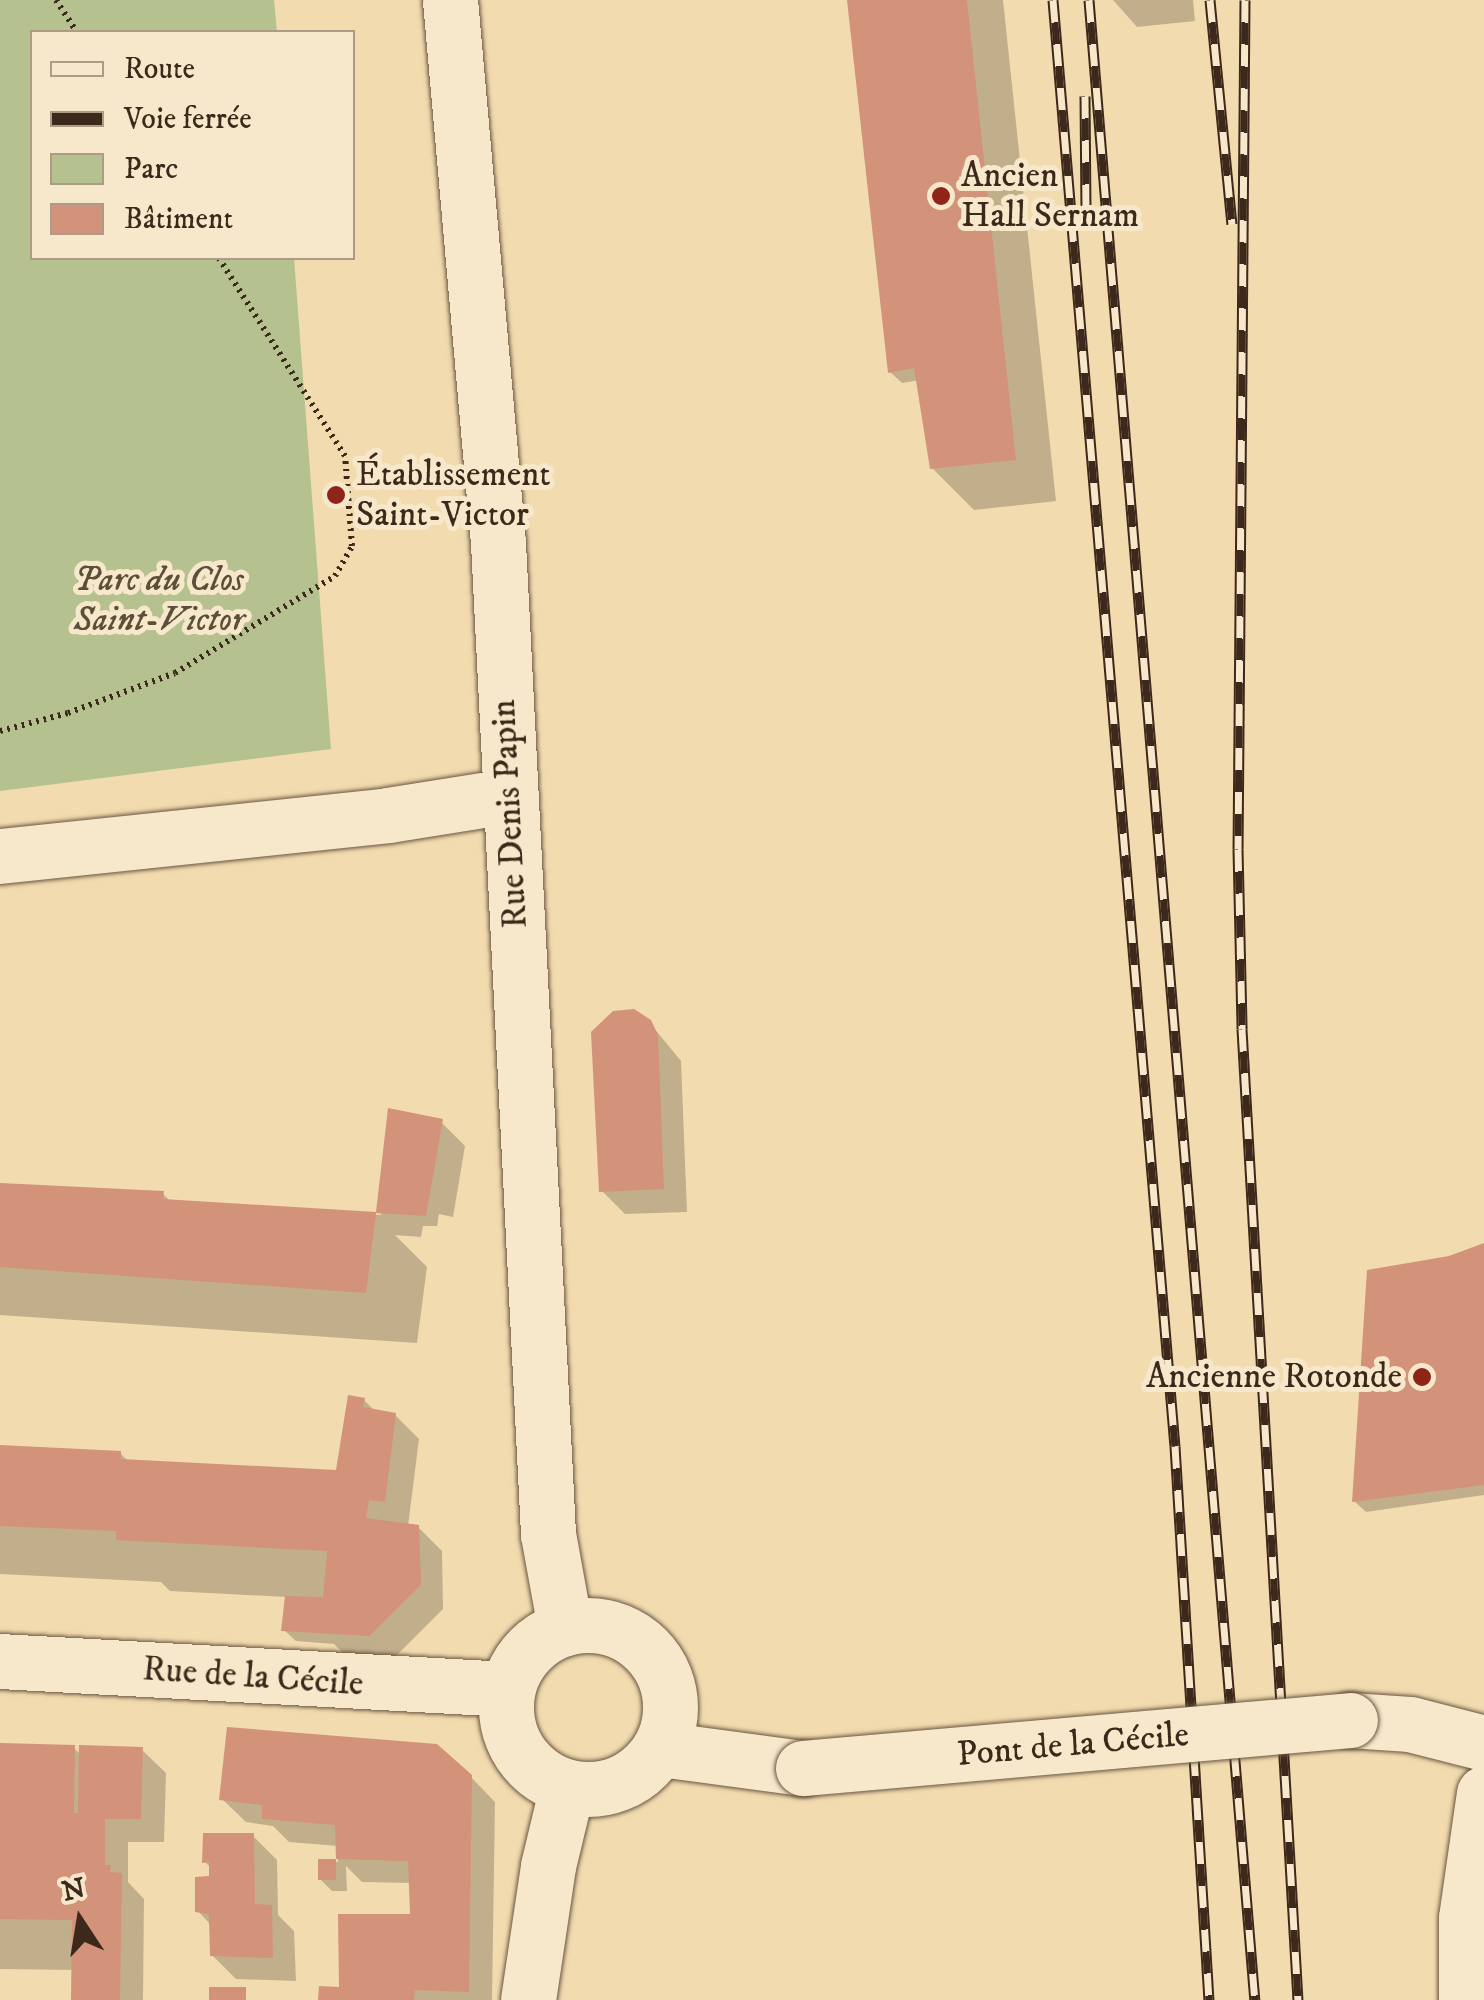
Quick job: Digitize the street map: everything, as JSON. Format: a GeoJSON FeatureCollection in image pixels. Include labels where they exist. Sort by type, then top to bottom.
{"type":"FeatureCollection","features":[{"type":"Feature","properties":{"kind":"street","name":"Rue Denis Papin"},"geometry":{"type":"LineString","coordinates":[[450,0],[498,543],[548,1534],[565,1628]]}},
{"type":"Feature","properties":{"kind":"street"},"geometry":{"type":"LineString","coordinates":[[0,856],[388,816],[508,796]]}},
{"type":"Feature","properties":{"kind":"street"},"geometry":{"type":"LineString","coordinates":[[598,1625],[629,1634],[654,1657],[670,1686],[672,1718],[660,1749],[643,1770],[620,1784],[594,1791],[567,1788],[538,1774],[516,1750],[506,1720],[507,1689],[519,1662],[539,1640],[565,1628],[598,1625]]}},
{"type":"Feature","properties":{"kind":"street","name":"Rue de la Cécile"},"geometry":{"type":"LineString","coordinates":[[0,1661],[507,1689]]}},
{"type":"Feature","properties":{"kind":"street","name":"Pont de la Cécile"},"geometry":{"type":"LineString","coordinates":[[660,1749],[803,1768],[1350,1720],[1410,1724],[1484,1743]]}},
{"type":"Feature","properties":{"kind":"street"},"geometry":{"type":"LineString","coordinates":[[528,2000],[548,1866],[567,1788]]}},
{"type":"Feature","properties":{"kind":"street"},"geometry":{"type":"LineString","coordinates":[[1466,2000],[1466,1918],[1484,1792]]}},
{"type":"Feature","properties":{"kind":"path"},"geometry":{"type":"LineString","coordinates":[[56,0],[76,30]]}},
{"type":"Feature","properties":{"kind":"path"},"geometry":{"type":"LineString","coordinates":[[0,731],[68,713],[175,673],[335,576],[352,546],[346,456],[221,260]]}},
{"type":"Feature","properties":{"kind":"green space","name":"Parc du Clos Saint-Victor"},"geometry":{"type":"Polygon","coordinates":[[[0,0],[274,0],[277,30],[30,30],[30,260],[294,260],[331,749],[0,791],[0,0]]]}},
{"type":"Feature","properties":{"kind":"building","name":"Ancien Hall Sernam"},"geometry":{"type":"Polygon","coordinates":[[[847,0],[967,0],[1016,460],[930,469],[914,368],[888,373],[847,0]]]}},
{"type":"Feature","properties":{"kind":"building"},"geometry":{"type":"Polygon","coordinates":[[[634,1009],[651,1020],[658,1035],[664,1189],[599,1192],[591,1032],[613,1011],[634,1009]]]}},
{"type":"Feature","properties":{"kind":"building"},"geometry":{"type":"Polygon","coordinates":[[[388,1108],[443,1119],[426,1216],[376,1213],[366,1293],[0,1267],[0,1183],[164,1191],[163,1199],[376,1212],[388,1108]]]}},
{"type":"Feature","properties":{"kind":"building","name":"Ancienne Rotonde"},"geometry":{"type":"Polygon","coordinates":[[[1484,1243],[1484,1485],[1352,1502],[1367,1270],[1449,1256],[1484,1243]]]}},
{"type":"Feature","properties":{"kind":"building"},"geometry":{"type":"Polygon","coordinates":[[[348,1395],[365,1398],[363,1407],[396,1413],[385,1502],[369,1500],[366,1518],[419,1525],[421,1585],[369,1636],[281,1631],[285,1596],[323,1597],[327,1551],[116,1540],[116,1531],[0,1526],[0,1445],[121,1451],[121,1459],[336,1470],[348,1395]]]}},
{"type":"Feature","properties":{"kind":"building"},"geometry":{"type":"Polygon","coordinates":[[[227,1727],[437,1744],[472,1775],[469,1992],[415,1990],[414,2000],[318,2000],[319,1986],[339,1987],[338,1914],[410,1914],[408,1861],[336,1859],[335,1825],[262,1819],[262,1805],[219,1800],[227,1727]]]}},
{"type":"Feature","properties":{"kind":"building"},"geometry":{"type":"Polygon","coordinates":[[[0,1743],[75,1745],[74,1813],[78,1813],[79,1745],[143,1747],[141,1819],[105,1819],[105,1865],[111,1865],[110,1872],[122,1873],[120,2000],[71,2000],[72,1920],[0,1919],[0,1743]]]}},
{"type":"Feature","properties":{"kind":"building"},"geometry":{"type":"Polygon","coordinates":[[[203,1833],[254,1833],[255,1904],[272,1905],[273,1958],[210,1956],[209,1914],[195,1912],[195,1877],[209,1876],[209,1862],[202,1863],[203,1833]]]}},
{"type":"Feature","properties":{"kind":"building"},"geometry":{"type":"Polygon","coordinates":[[[318,1859],[336,1859],[336,1880],[318,1880],[318,1859]]]}},
{"type":"Feature","properties":{"kind":"building"},"geometry":{"type":"Polygon","coordinates":[[[209,1987],[246,1987],[246,2000],[209,2000],[209,1987]]]}},
{"type":"Feature","properties":{"kind":"railway"},"geometry":{"type":"LineString","coordinates":[[1053,0],[1175,1446],[1209,2000]]}},
{"type":"Feature","properties":{"kind":"railway"},"geometry":{"type":"LineString","coordinates":[[1089,0],[1255,2000]]}},
{"type":"Feature","properties":{"kind":"railway"},"geometry":{"type":"LineString","coordinates":[[1210,0],[1232,224]]}},
{"type":"Feature","properties":{"kind":"railway"},"geometry":{"type":"LineString","coordinates":[[1245,0],[1238,849],[1242,1029],[1298,2000]]}},
{"type":"Feature","properties":{"kind":"railway"},"geometry":{"type":"LineString","coordinates":[[1085,96],[1086,221]]}},
{"type":"Feature","properties":{"kind":"place","name":"Ancien Hall Sernam"},"geometry":{"type":"Point","coordinates":[941,196]}},
{"type":"Feature","properties":{"kind":"place","name":"Établissement Saint-Victor"},"geometry":{"type":"Point","coordinates":[336,495]}},
{"type":"Feature","properties":{"kind":"place","name":"Ancienne Rotonde"},"geometry":{"type":"Point","coordinates":[1422,1377]}}]}
